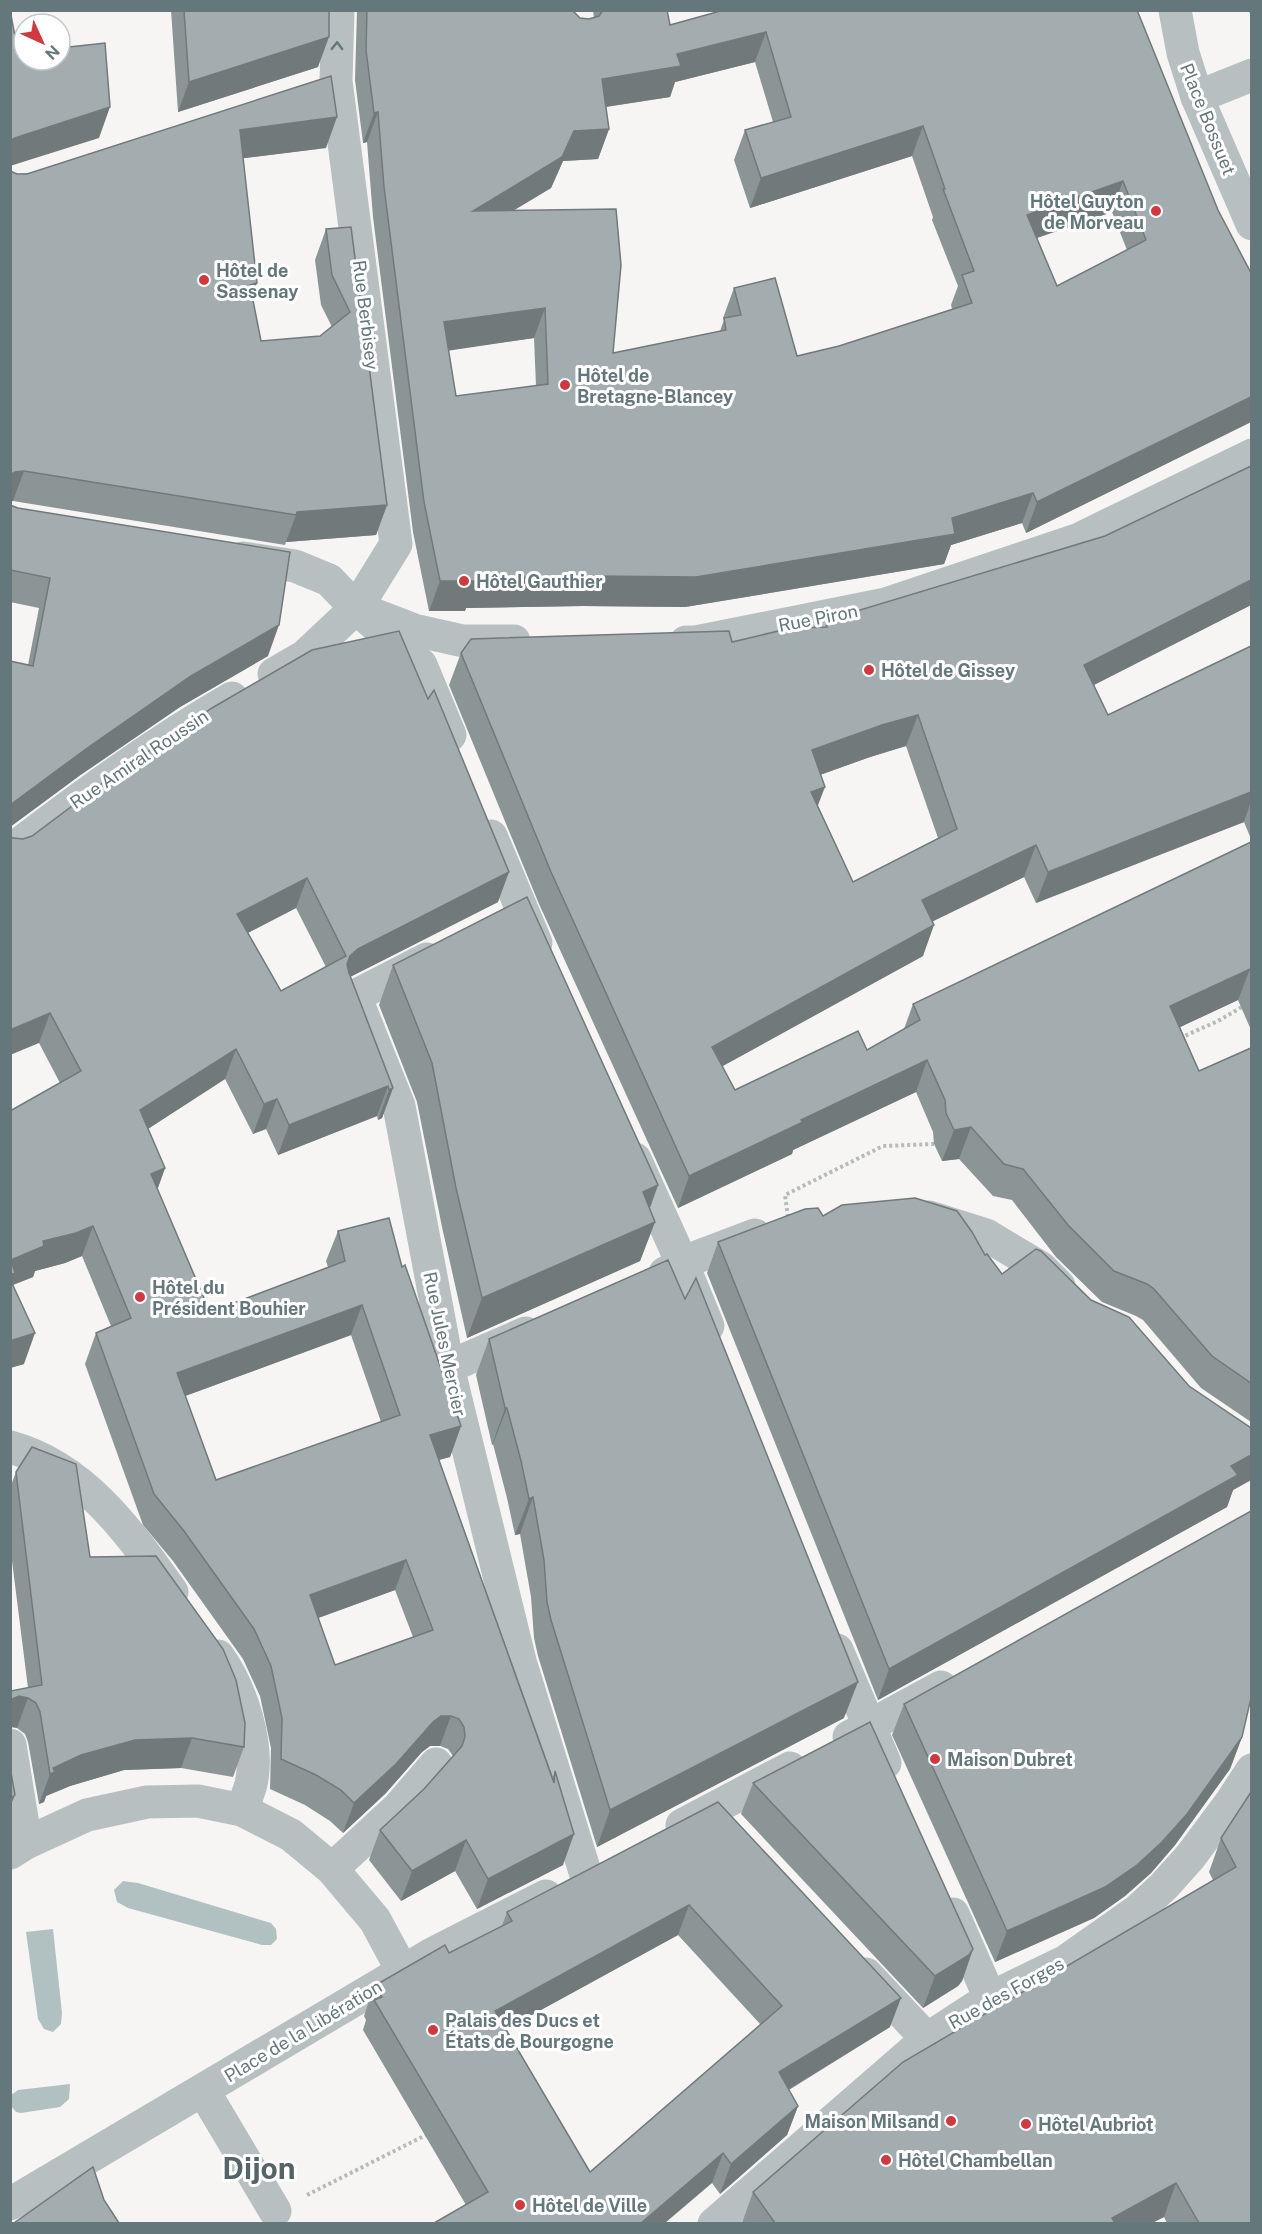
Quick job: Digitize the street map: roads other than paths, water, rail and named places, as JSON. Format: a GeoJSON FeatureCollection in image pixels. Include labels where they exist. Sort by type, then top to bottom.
{"type":"FeatureCollection","features":[{"type":"Feature","properties":{"kind":"street","name":"Rue Berbisey"},"geometry":{"type":"LineString","coordinates":[[338,10],[324,85],[396,544],[356,608]]}},
{"type":"Feature","properties":{"kind":"street","name":"Place Bossuet"},"geometry":{"type":"LineString","coordinates":[[1174,10],[1183,53],[1197,97],[1251,224]]}},
{"type":"Feature","properties":{"kind":"street"},"geometry":{"type":"LineString","coordinates":[[1197,97],[1251,75]]}},
{"type":"Feature","properties":{"kind":"street","name":"Rue Piron"},"geometry":{"type":"LineString","coordinates":[[661,642],[696,642],[885,604],[1077,540],[1251,455]]}},
{"type":"Feature","properties":{"kind":"street"},"geometry":{"type":"LineString","coordinates":[[216,553],[295,566],[329,580],[356,608],[421,665],[460,761]]}},
{"type":"Feature","properties":{"kind":"street"},"geometry":{"type":"LineString","coordinates":[[356,608],[414,630],[463,641],[544,642]]}},
{"type":"Feature","properties":{"kind":"street","name":"Rue Amiral Roussin"},"geometry":{"type":"LineString","coordinates":[[10,851],[90,790],[191,722],[305,656],[356,608]]}},
{"type":"Feature","properties":{"kind":"street"},"geometry":{"type":"LineString","coordinates":[[421,665],[463,641]]}},
{"type":"Feature","properties":{"kind":"street"},"geometry":{"type":"LineString","coordinates":[[478,804],[510,917],[546,964]]}},
{"type":"Feature","properties":{"kind":"street","name":"Rue Jules Mercier"},"geometry":{"type":"LineString","coordinates":[[457,944],[355,996],[399,1106],[448,1367],[520,1661],[586,1875]]}},
{"type":"Feature","properties":{"kind":"street"},"geometry":{"type":"LineString","coordinates":[[624,1136],[683,1265],[719,1354]]}},
{"type":"Feature","properties":{"kind":"street"},"geometry":{"type":"LineString","coordinates":[[905,1210],[986,1235],[1041,1268],[1084,1310]]}},
{"type":"Feature","properties":{"kind":"street"},"geometry":{"type":"LineString","coordinates":[[638,1284],[698,1257],[789,1222]]}},
{"type":"Feature","properties":{"kind":"street"},"geometry":{"type":"LineString","coordinates":[[448,1367],[554,1320]]}},
{"type":"Feature","properties":{"kind":"street"},"geometry":{"type":"LineString","coordinates":[[21,1450],[76,1479],[96,1497],[158,1572],[228,1670],[243,1704],[253,1752],[247,1796]]}},
{"type":"Feature","properties":{"kind":"street"},"geometry":{"type":"LineString","coordinates":[[826,1621],[868,1727],[897,1791]]}},
{"type":"Feature","properties":{"kind":"street"},"geometry":{"type":"LineString","coordinates":[[659,1837],[720,1819],[821,1752],[972,1670]]}},
{"type":"Feature","properties":{"kind":"street"},"geometry":{"type":"LineString","coordinates":[[10,1745],[19,1836]]}},
{"type":"Feature","properties":{"kind":"street"},"geometry":{"type":"LineString","coordinates":[[332,1869],[399,1807],[436,1764]]}},
{"type":"Feature","properties":{"kind":"street","name":"Rue des Forges"},"geometry":{"type":"LineString","coordinates":[[714,2223],[927,2038],[990,1998],[1066,1961],[1137,1911],[1190,1857],[1231,1802],[1251,1770]]}},
{"type":"Feature","properties":{"kind":"street","name":"Place de la Libération"},"geometry":{"type":"LineString","coordinates":[[19,1836],[87,1815],[147,1802],[198,1801],[247,1796],[332,1869],[375,1920],[403,1972]]}},
{"type":"Feature","properties":{"kind":"street","name":"Place de la Libération"},"geometry":{"type":"LineString","coordinates":[[10,2204],[432,1954],[617,1858]]}},
{"type":"Feature","properties":{"kind":"street"},"geometry":{"type":"LineString","coordinates":[[941,1887],[990,1998]]}},
{"type":"Feature","properties":{"kind":"street"},"geometry":{"type":"LineString","coordinates":[[843,1949],[927,2038]]}},
{"type":"Feature","properties":{"kind":"street","name":"Place de la Libération"},"geometry":{"type":"LineString","coordinates":[[203,2090],[275,2211]]}},
{"type":"Feature","properties":{"kind":"place","name":"Hôtel Guyton de Morveau"},"geometry":{"type":"Point","coordinates":[1156,211]}},
{"type":"Feature","properties":{"kind":"place","name":"Hôtel de Sassenay"},"geometry":{"type":"Point","coordinates":[204,280]}},
{"type":"Feature","properties":{"kind":"place","name":"Hôtel de Bretagne-Blancey"},"geometry":{"type":"Point","coordinates":[565,385]}},
{"type":"Feature","properties":{"kind":"place","name":"Hôtel Gauthier"},"geometry":{"type":"Point","coordinates":[464,581]}},
{"type":"Feature","properties":{"kind":"place","name":"Hôtel de Gissey"},"geometry":{"type":"Point","coordinates":[869,670]}},
{"type":"Feature","properties":{"kind":"place","name":"Hôtel du Président Bouhier"},"geometry":{"type":"Point","coordinates":[140,1297]}},
{"type":"Feature","properties":{"kind":"place","name":"Maison Dubret"},"geometry":{"type":"Point","coordinates":[935,1759]}},
{"type":"Feature","properties":{"kind":"place","name":"Palais des Ducs et États de Bourgogne"},"geometry":{"type":"Point","coordinates":[433,2030]}},
{"type":"Feature","properties":{"kind":"place","name":"Maison Milsand"},"geometry":{"type":"Point","coordinates":[951,2121]}},
{"type":"Feature","properties":{"kind":"place","name":"Hôtel Aubriot"},"geometry":{"type":"Point","coordinates":[1026,2124]}},
{"type":"Feature","properties":{"kind":"place","name":"Hôtel Chambellan"},"geometry":{"type":"Point","coordinates":[886,2160]}},
{"type":"Feature","properties":{"kind":"place","name":"Hôtel de Ville"},"geometry":{"type":"Point","coordinates":[520,2205]}},
{"type":"Feature","properties":{"kind":"district","name":"Dijon"},"geometry":{"type":"Point","coordinates":[259,2168]}}]}
